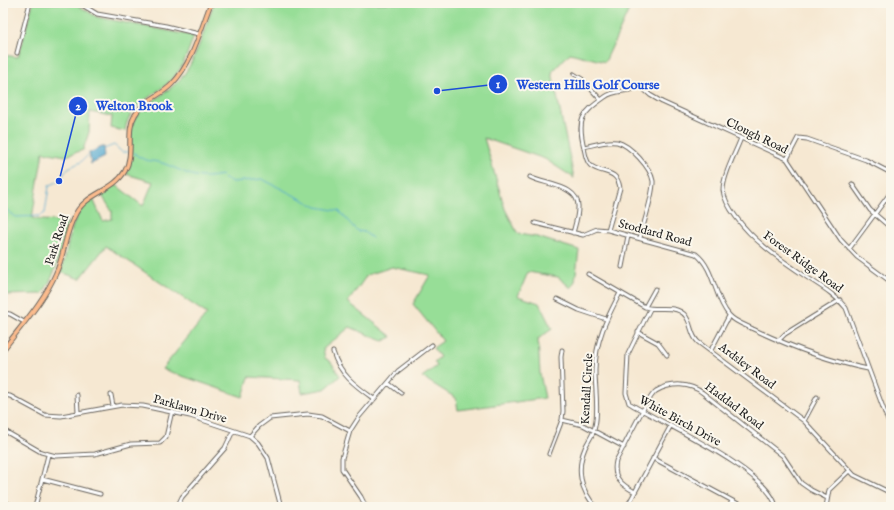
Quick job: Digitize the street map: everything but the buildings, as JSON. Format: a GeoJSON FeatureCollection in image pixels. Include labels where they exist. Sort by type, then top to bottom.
{"type":"FeatureCollection","features":[{"type":"Feature","properties":{"kind":"main road","name":"Park Road"},"geometry":{"type":"LineString","coordinates":[[3,350],[42,297],[55,276],[61,261],[68,230],[78,209],[93,196],[114,184],[125,172],[130,156],[132,124],[135,115],[141,107],[167,89],[179,77],[189,61],[211,3]]}},
{"type":"Feature","properties":{"kind":"street"},"geometry":{"type":"LineString","coordinates":[[16,53],[30,3]]}},
{"type":"Feature","properties":{"kind":"street"},"geometry":{"type":"LineString","coordinates":[[79,3],[97,14],[166,26],[199,34]]}},
{"type":"Feature","properties":{"kind":"street"},"geometry":{"type":"LineString","coordinates":[[574,74],[582,79],[601,100],[584,114],[580,125],[587,160],[591,165],[615,176],[619,183],[620,188],[608,230]]}},
{"type":"Feature","properties":{"kind":"street","name":"Clough Road"},"geometry":{"type":"LineString","coordinates":[[601,100],[612,93],[632,90],[640,86],[650,95],[662,102],[787,159],[835,233],[849,249],[891,282]]}},
{"type":"Feature","properties":{"kind":"street","name":"Forest Ridge Road"},"geometry":{"type":"LineString","coordinates":[[741,138],[724,182],[723,190],[728,206],[746,231],[755,239],[789,266],[840,300],[846,308],[891,429]]}},
{"type":"Feature","properties":{"kind":"street"},"geometry":{"type":"LineString","coordinates":[[787,159],[798,138],[806,139],[866,160],[891,173]]}},
{"type":"Feature","properties":{"kind":"street"},"geometry":{"type":"LineString","coordinates":[[584,147],[602,143],[617,142],[622,144],[646,164],[653,182],[640,238]]}},
{"type":"Feature","properties":{"kind":"street"},"geometry":{"type":"LineString","coordinates":[[530,177],[542,183],[570,190],[575,196],[578,207],[573,233]]}},
{"type":"Feature","properties":{"kind":"street"},"geometry":{"type":"LineString","coordinates":[[852,184],[864,203],[874,215],[891,228]]}},
{"type":"Feature","properties":{"kind":"street"},"geometry":{"type":"LineString","coordinates":[[849,249],[891,192]]}},
{"type":"Feature","properties":{"kind":"street","name":"Stoddard Road"},"geometry":{"type":"LineString","coordinates":[[535,223],[583,235],[597,229],[608,230],[690,251],[704,261],[729,316]]}},
{"type":"Feature","properties":{"kind":"street"},"geometry":{"type":"LineString","coordinates":[[622,267],[628,236]]}},
{"type":"Feature","properties":{"kind":"street","name":"Ardsley Road"},"geometry":{"type":"LineString","coordinates":[[588,274],[645,307],[650,309],[666,308],[681,312],[688,320],[693,338],[804,421],[849,471],[863,480],[891,493]]}},
{"type":"Feature","properties":{"kind":"street"},"geometry":{"type":"LineString","coordinates":[[645,307],[655,289]]}},
{"type":"Feature","properties":{"kind":"street","name":"Kendall Circle"},"geometry":{"type":"LineString","coordinates":[[596,507],[585,494],[580,476],[582,456],[596,425],[596,354],[598,340],[606,319],[620,293]]}},
{"type":"Feature","properties":{"kind":"street"},"geometry":{"type":"LineString","coordinates":[[556,299],[579,310],[606,319]]}},
{"type":"Feature","properties":{"kind":"street"},"geometry":{"type":"LineString","coordinates":[[778,341],[785,334],[840,300]]}},
{"type":"Feature","properties":{"kind":"street","name":"White Birch Drive"},"geometry":{"type":"LineString","coordinates":[[650,309],[628,354],[626,399],[629,403],[643,412],[724,455],[750,473],[763,484],[773,499],[776,507]]}},
{"type":"Feature","properties":{"kind":"street"},"geometry":{"type":"LineString","coordinates":[[3,313],[10,314],[24,322]]}},
{"type":"Feature","properties":{"kind":"street"},"geometry":{"type":"LineString","coordinates":[[711,350],[729,316],[736,321],[778,341],[868,369]]}},
{"type":"Feature","properties":{"kind":"street"},"geometry":{"type":"LineString","coordinates":[[638,332],[658,343],[667,355]]}},
{"type":"Feature","properties":{"kind":"street"},"geometry":{"type":"LineString","coordinates":[[366,507],[361,497],[342,470],[342,458],[350,431],[359,416],[406,364],[432,345]]}},
{"type":"Feature","properties":{"kind":"street"},"geometry":{"type":"LineString","coordinates":[[549,454],[562,420],[563,400],[560,357],[562,350]]}},
{"type":"Feature","properties":{"kind":"street"},"geometry":{"type":"LineString","coordinates":[[333,352],[336,363],[345,376],[374,399]]}},
{"type":"Feature","properties":{"kind":"street"},"geometry":{"type":"LineString","coordinates":[[388,383],[401,393]]}},
{"type":"Feature","properties":{"kind":"street","name":"Haddad Road"},"geometry":{"type":"LineString","coordinates":[[635,492],[618,480],[615,473],[616,461],[656,391],[680,385],[695,388],[783,456],[802,483],[811,490],[827,498]]}},
{"type":"Feature","properties":{"kind":"street","name":"Parklawn Drive"},"geometry":{"type":"LineString","coordinates":[[3,395],[10,396],[45,415],[61,416],[113,406],[132,405],[172,411],[250,436]]}},
{"type":"Feature","properties":{"kind":"street"},"geometry":{"type":"LineString","coordinates":[[77,395],[78,412]]}},
{"type":"Feature","properties":{"kind":"street"},"geometry":{"type":"LineString","coordinates":[[111,395],[113,406]]}},
{"type":"Feature","properties":{"kind":"street"},"geometry":{"type":"LineString","coordinates":[[804,421],[816,398]]}},
{"type":"Feature","properties":{"kind":"street"},"geometry":{"type":"LineString","coordinates":[[3,430],[25,444],[48,455],[85,455],[131,444],[160,443],[166,437],[172,411]]}},
{"type":"Feature","properties":{"kind":"street"},"geometry":{"type":"LineString","coordinates":[[281,507],[268,458],[258,443],[250,436],[259,426],[270,418],[308,414],[322,416],[350,431]]}},
{"type":"Feature","properties":{"kind":"street"},"geometry":{"type":"LineString","coordinates":[[562,420],[583,425],[624,447]]}},
{"type":"Feature","properties":{"kind":"street"},"geometry":{"type":"LineString","coordinates":[[626,507],[670,427]]}},
{"type":"Feature","properties":{"kind":"street"},"geometry":{"type":"LineString","coordinates":[[177,507],[182,498],[225,448],[233,431]]}},
{"type":"Feature","properties":{"kind":"street"},"geometry":{"type":"LineString","coordinates":[[35,507],[48,455]]}},
{"type":"Feature","properties":{"kind":"street"},"geometry":{"type":"LineString","coordinates":[[653,458],[744,507]]}},
{"type":"Feature","properties":{"kind":"street"},"geometry":{"type":"LineString","coordinates":[[826,507],[829,490],[849,471]]}},
{"type":"Feature","properties":{"kind":"street"},"geometry":{"type":"LineString","coordinates":[[42,479],[100,494]]}},
{"type":"Feature","properties":{"kind":"street"},"geometry":{"type":"LineString","coordinates":[[729,507],[732,501]]}},
{"type":"Feature","properties":{"kind":"street"},"geometry":{"type":"LineString","coordinates":[[3,502],[18,507]]}},
{"type":"Feature","properties":{"kind":"green space"},"geometry":{"type":"Polygon","coordinates":[[[33,3],[74,3],[97,17],[194,36],[177,73],[166,85],[137,106],[128,121],[125,131],[111,128],[112,116],[90,112],[89,132],[83,150],[66,156],[43,152],[32,218],[67,222],[58,260],[52,277],[42,294],[3,295],[3,55],[18,57],[33,3]]]}},
{"type":"Feature","properties":{"kind":"green space"},"geometry":{"type":"Polygon","coordinates":[[[214,3],[632,3],[605,62],[570,53],[552,72],[574,178],[545,159],[484,138],[505,209],[518,234],[537,237],[579,250],[575,281],[571,288],[558,277],[528,272],[518,296],[539,303],[552,329],[538,339],[540,374],[545,398],[458,410],[456,398],[422,377],[437,366],[434,362],[440,357],[433,348],[443,341],[413,304],[430,275],[392,267],[367,275],[348,302],[392,337],[383,341],[350,327],[323,349],[325,358],[331,362],[340,376],[325,389],[302,393],[300,380],[249,377],[243,397],[162,369],[207,314],[106,246],[80,279],[61,272],[74,222],[85,206],[93,199],[103,221],[112,219],[112,211],[101,194],[116,185],[143,206],[153,182],[126,174],[131,161],[132,125],[135,118],[144,108],[170,89],[186,71],[200,42],[214,3]]]}},
{"type":"Feature","properties":{"kind":"water"},"geometry":{"type":"Polygon","coordinates":[[[104,147],[105,157],[91,164],[89,153],[104,147]]]}},
{"type":"Feature","properties":{"kind":"waterway"},"geometry":{"type":"LineString","coordinates":[[104,149],[114,145],[122,152],[128,152]]}},
{"type":"Feature","properties":{"kind":"waterway"},"geometry":{"type":"LineString","coordinates":[[134,153],[142,159],[161,163],[198,177],[212,177],[221,175],[225,179],[233,182],[262,179],[317,207],[339,211],[357,231],[364,232],[372,238]]}},
{"type":"Feature","properties":{"kind":"waterway"},"geometry":{"type":"LineString","coordinates":[[3,207],[16,217],[40,216],[45,213],[49,186],[59,181],[68,168],[81,162],[89,154]]}},
{"type":"Feature","properties":{"kind":"place","name":"Western Hills Golf Course"},"geometry":{"type":"Point","coordinates":[437,91]}},
{"type":"Feature","properties":{"kind":"place","name":"Welton Brook"},"geometry":{"type":"Point","coordinates":[59,181]}}]}
